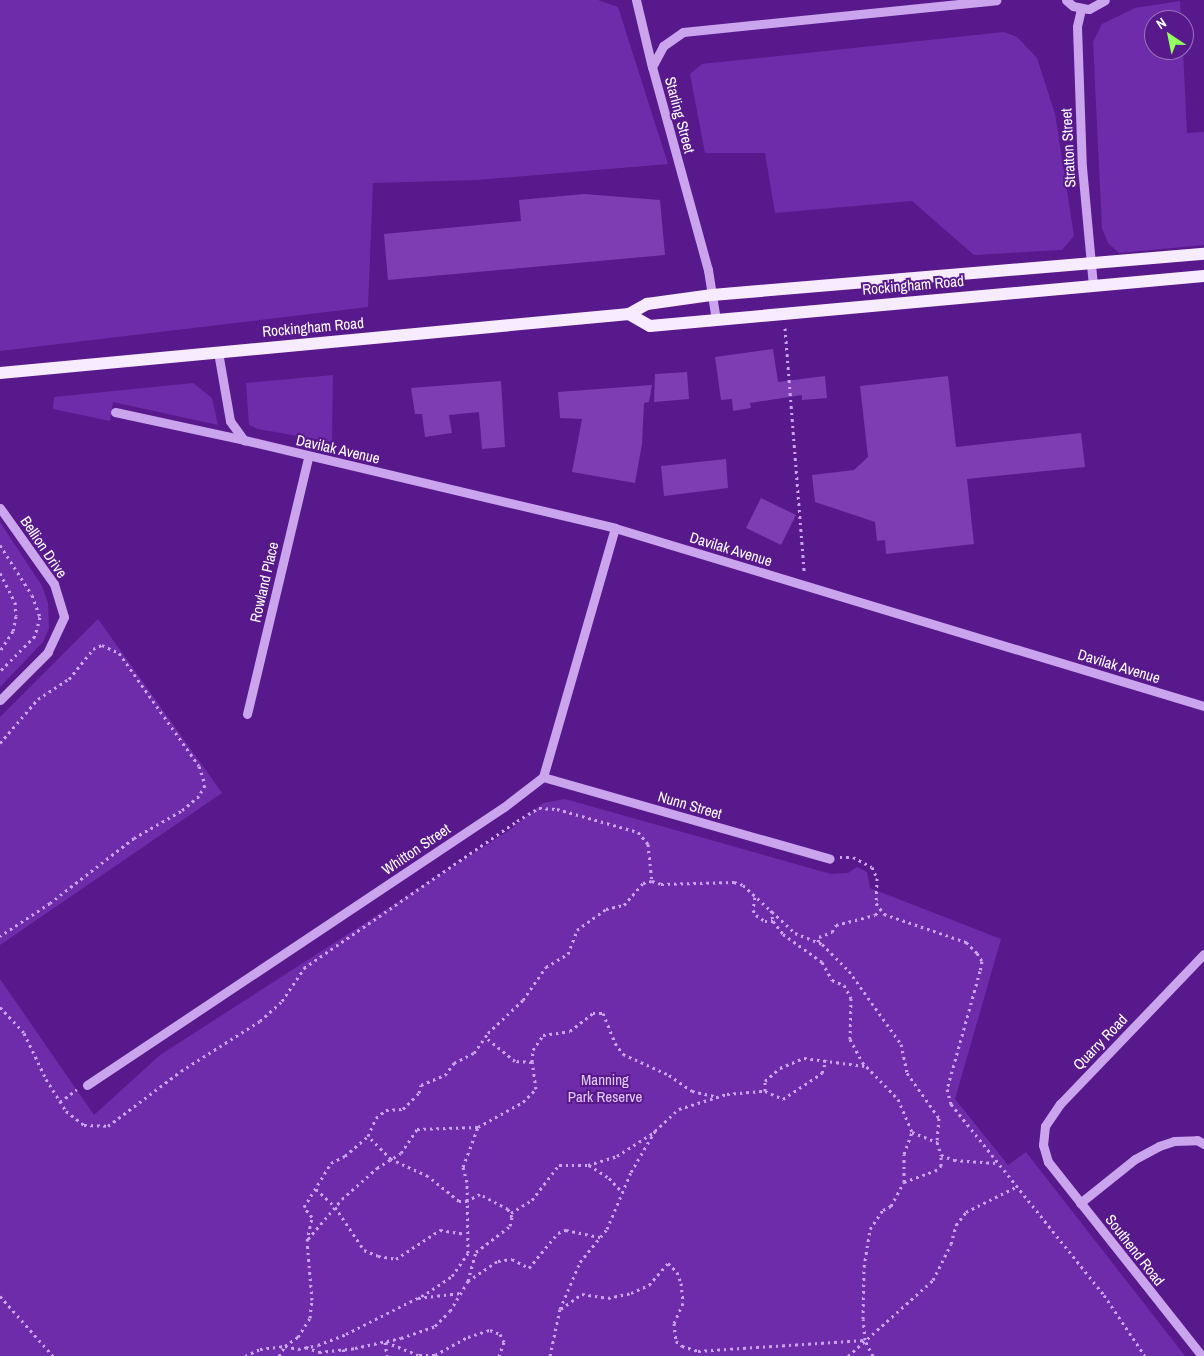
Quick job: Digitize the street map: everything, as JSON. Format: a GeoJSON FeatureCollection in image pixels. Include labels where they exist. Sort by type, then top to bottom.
{"type":"FeatureCollection","features":[{"type":"Feature","properties":{"kind":"main road","name":"Rockingham Road"},"geometry":{"type":"LineString","coordinates":[[0,373],[629,314],[647,304],[712,295],[1091,265],[1204,254]]}},
{"type":"Feature","properties":{"kind":"main road","name":"Rockingham Road"},"geometry":{"type":"LineString","coordinates":[[629,314],[650,326],[1204,276]]}},
{"type":"Feature","properties":{"kind":"street"},"geometry":{"type":"LineString","coordinates":[[636,0],[652,67]]}},
{"type":"Feature","properties":{"kind":"street","name":"Starling Street"},"geometry":{"type":"LineString","coordinates":[[716,320],[712,295],[652,67],[664,46],[684,32],[996,0]]}},
{"type":"Feature","properties":{"kind":"street"},"geometry":{"type":"LineString","coordinates":[[1066,0],[1081,9],[1096,7],[1106,0]]}},
{"type":"Feature","properties":{"kind":"street","name":"Stratton Street"},"geometry":{"type":"LineString","coordinates":[[1081,9],[1076,27],[1082,167],[1093,286]]}},
{"type":"Feature","properties":{"kind":"street"},"geometry":{"type":"LineString","coordinates":[[218,352],[230,421],[244,440]]}},
{"type":"Feature","properties":{"kind":"street","name":"Davilak Avenue"},"geometry":{"type":"LineString","coordinates":[[115,412],[244,440],[308,457],[615,528],[1204,706]]}},
{"type":"Feature","properties":{"kind":"street","name":"Rowland Place"},"geometry":{"type":"LineString","coordinates":[[246,714],[308,457]]}},
{"type":"Feature","properties":{"kind":"street","name":"Bellion Drive"},"geometry":{"type":"LineString","coordinates":[[0,508],[54,584],[64,618],[48,652],[0,700]]}},
{"type":"Feature","properties":{"kind":"street"},"geometry":{"type":"LineString","coordinates":[[543,777],[615,528]]}},
{"type":"Feature","properties":{"kind":"street","name":"Nunn Street"},"geometry":{"type":"LineString","coordinates":[[543,777],[830,859]]}},
{"type":"Feature","properties":{"kind":"street","name":"Whitton Street"},"geometry":{"type":"LineString","coordinates":[[87,1086],[504,807],[543,777]]}},
{"type":"Feature","properties":{"kind":"street","name":"Quarry Road"},"geometry":{"type":"LineString","coordinates":[[1048,1162],[1042,1145],[1045,1126],[1060,1104],[1204,954]]}},
{"type":"Feature","properties":{"kind":"street"},"geometry":{"type":"LineString","coordinates":[[1080,1203],[1134,1159],[1159,1146],[1174,1141],[1197,1140],[1204,1144]]}},
{"type":"Feature","properties":{"kind":"street","name":"Southend Road"},"geometry":{"type":"LineString","coordinates":[[1048,1162],[1202,1356]]}},
{"type":"Feature","properties":{"kind":"path"},"geometry":{"type":"LineString","coordinates":[[784,325],[804,571]]}},
{"type":"Feature","properties":{"kind":"path"},"geometry":{"type":"LineString","coordinates":[[0,545],[32,595],[40,617],[35,636],[0,671]]}},
{"type":"Feature","properties":{"kind":"path"},"geometry":{"type":"LineString","coordinates":[[0,573],[15,602],[16,616],[13,631],[0,651]]}},
{"type":"Feature","properties":{"kind":"path"},"geometry":{"type":"LineString","coordinates":[[0,742],[38,699],[69,679],[93,649],[102,645],[119,653],[199,766],[205,784],[199,796],[181,811],[134,838],[74,886],[0,936]]}},
{"type":"Feature","properties":{"kind":"path"},"geometry":{"type":"LineString","coordinates":[[0,1007],[24,1033],[60,1102],[84,1125],[108,1126],[181,1071],[260,1021],[282,1001],[304,968],[539,808],[557,810],[638,832],[646,839],[652,881]]}},
{"type":"Feature","properties":{"kind":"path"},"geometry":{"type":"LineString","coordinates":[[830,859],[853,857],[872,867],[877,878],[876,903],[880,910],[966,942],[982,961],[947,1089],[951,1104],[995,1163],[1104,1295],[1145,1356]]}},
{"type":"Feature","properties":{"kind":"path"},"geometry":{"type":"LineString","coordinates":[[279,1356],[285,1346],[298,1337],[310,1318],[312,1300],[307,1240],[312,1217],[304,1207],[331,1163],[345,1156],[368,1136],[376,1118],[386,1110],[404,1109],[419,1093],[421,1085],[445,1075],[454,1063],[474,1053],[488,1038],[488,1033],[523,1000],[546,967],[568,954],[577,930],[606,910],[624,904],[643,883],[652,881],[661,884],[734,882],[743,885],[795,932],[818,942],[849,971],[901,1044],[908,1073],[939,1118],[936,1142],[941,1155],[940,1166],[936,1171],[904,1182]]}},
{"type":"Feature","properties":{"kind":"path"},"geometry":{"type":"LineString","coordinates":[[756,896],[753,910],[756,915],[765,921],[773,921]]}},
{"type":"Feature","properties":{"kind":"path"},"geometry":{"type":"LineString","coordinates":[[771,909],[773,921],[783,934],[822,962],[832,980],[844,985],[851,998],[850,1039],[864,1066],[898,1099],[912,1132],[904,1154],[904,1182],[891,1206],[883,1210],[870,1229],[864,1267],[865,1340],[873,1356]]}},
{"type":"Feature","properties":{"kind":"path"},"geometry":{"type":"LineString","coordinates":[[818,942],[819,937],[832,932],[836,925],[874,915],[880,910]]}},
{"type":"Feature","properties":{"kind":"path"},"geometry":{"type":"LineString","coordinates":[[307,1240],[335,1207],[391,1159],[401,1153],[418,1129],[478,1127],[523,1102],[536,1089],[532,1062],[534,1050],[543,1035],[570,1031],[592,1013],[603,1013],[615,1043],[623,1054],[654,1067],[692,1092],[720,1097]]}},
{"type":"Feature","properties":{"kind":"path"},"geometry":{"type":"LineString","coordinates":[[488,1038],[515,1061],[532,1062]]}},
{"type":"Feature","properties":{"kind":"path"},"geometry":{"type":"LineString","coordinates":[[765,1091],[765,1081],[780,1068],[804,1058],[864,1066]]}},
{"type":"Feature","properties":{"kind":"path"},"geometry":{"type":"LineString","coordinates":[[511,1213],[532,1200],[559,1165],[588,1165],[617,1156],[656,1131],[679,1109],[720,1097],[765,1091],[773,1097],[783,1098],[822,1073],[826,1060]]}},
{"type":"Feature","properties":{"kind":"path"},"geometry":{"type":"LineString","coordinates":[[60,1102],[70,1092],[87,1086]]}},
{"type":"Feature","properties":{"kind":"path"},"geometry":{"type":"LineString","coordinates":[[306,1347],[346,1334],[415,1298],[452,1276],[468,1253],[464,1167],[478,1127]]}},
{"type":"Feature","properties":{"kind":"path"},"geometry":{"type":"LineString","coordinates":[[550,1356],[560,1310],[580,1262],[600,1237],[622,1192],[656,1131]]}},
{"type":"Feature","properties":{"kind":"path"},"geometry":{"type":"LineString","coordinates":[[912,1132],[936,1142]]}},
{"type":"Feature","properties":{"kind":"path"},"geometry":{"type":"LineString","coordinates":[[245,1356],[260,1349],[285,1346],[306,1347],[319,1352],[343,1349],[385,1342],[435,1326],[450,1311],[468,1282],[476,1252],[510,1226],[511,1213],[508,1208],[480,1194],[467,1202],[458,1201],[428,1176],[391,1159],[368,1136]]}},
{"type":"Feature","properties":{"kind":"path"},"geometry":{"type":"LineString","coordinates":[[941,1155],[954,1160],[995,1163]]}},
{"type":"Feature","properties":{"kind":"path"},"geometry":{"type":"LineString","coordinates":[[588,1165],[610,1178],[622,1192]]}},
{"type":"Feature","properties":{"kind":"path"},"geometry":{"type":"LineString","coordinates":[[849,1356],[932,1280],[951,1244],[956,1225],[966,1212],[1016,1187]]}},
{"type":"Feature","properties":{"kind":"path"},"geometry":{"type":"LineString","coordinates":[[316,1189],[335,1207],[364,1250],[378,1256],[396,1259],[440,1230],[466,1234]]}},
{"type":"Feature","properties":{"kind":"path"},"geometry":{"type":"LineString","coordinates":[[468,1282],[498,1261],[512,1259],[529,1268],[558,1233],[566,1230],[600,1237]]}},
{"type":"Feature","properties":{"kind":"path"},"geometry":{"type":"LineString","coordinates":[[560,1310],[582,1294],[608,1298],[631,1293],[650,1285],[668,1263],[677,1272],[683,1292],[683,1302],[674,1323],[676,1341],[682,1346],[698,1351],[865,1340]]}},
{"type":"Feature","properties":{"kind":"path"},"geometry":{"type":"LineString","coordinates":[[415,1298],[461,1293]]}},
{"type":"Feature","properties":{"kind":"path"},"geometry":{"type":"LineString","coordinates":[[0,1296],[53,1356]]}},
{"type":"Feature","properties":{"kind":"path"},"geometry":{"type":"LineString","coordinates":[[385,1342],[419,1355],[435,1355],[468,1337],[490,1330],[500,1334],[504,1342],[499,1356]]}},
{"type":"Feature","properties":{"kind":"path"},"geometry":{"type":"LineString","coordinates":[[385,1342],[387,1356]]}},
{"type":"Feature","properties":{"kind":"path"},"geometry":{"type":"LineString","coordinates":[[343,1349],[345,1356]]}},
{"type":"Feature","properties":{"kind":"green space"},"geometry":{"type":"Polygon","coordinates":[[[0,0],[598,0],[618,7],[668,164],[477,180],[373,183],[368,307],[0,351],[0,0]]]}},
{"type":"Feature","properties":{"kind":"green space"},"geometry":{"type":"Polygon","coordinates":[[[1180,1],[1180,10],[1144,10],[1144,60],[1183,60],[1187,133],[1204,132],[1204,245],[1119,253],[1108,243],[1102,228],[1093,42],[1102,24],[1135,8],[1180,1]]]}},
{"type":"Feature","properties":{"kind":"green space"},"geometry":{"type":"Polygon","coordinates":[[[1004,32],[1017,37],[1037,58],[1055,114],[1074,236],[1062,250],[974,255],[912,201],[775,213],[765,153],[705,153],[690,74],[702,64],[1004,32]]]}},
{"type":"Feature","properties":{"kind":"green space"},"geometry":{"type":"Polygon","coordinates":[[[333,375],[332,442],[258,429],[249,425],[246,383],[333,375]]]}},
{"type":"Feature","properties":{"kind":"green space"},"geometry":{"type":"Polygon","coordinates":[[[193,383],[212,398],[218,425],[113,402],[110,421],[53,409],[54,397],[193,383]]]}},
{"type":"Feature","properties":{"kind":"green space"},"geometry":{"type":"Polygon","coordinates":[[[0,522],[42,586],[48,603],[49,628],[43,642],[0,687],[0,522]]]}},
{"type":"Feature","properties":{"kind":"green space"},"geometry":{"type":"Polygon","coordinates":[[[98,619],[222,793],[0,945],[0,717],[98,619]]]}},
{"type":"Feature","properties":{"kind":"green space","name":"Manning Park Reserve"},"geometry":{"type":"Polygon","coordinates":[[[565,799],[831,874],[848,873],[857,867],[867,872],[870,888],[1001,939],[955,1099],[1008,1165],[1026,1152],[1185,1356],[0,1356],[0,979],[94,1115],[160,1055],[511,829],[543,803],[565,799]]]}},
{"type":"Feature","properties":{"kind":"building"},"geometry":{"type":"Polygon","coordinates":[[[584,194],[660,200],[665,255],[388,280],[384,234],[521,221],[519,200],[584,194]]]}},
{"type":"Feature","properties":{"kind":"building"},"geometry":{"type":"Polygon","coordinates":[[[773,349],[778,382],[825,376],[827,398],[802,400],[802,395],[750,403],[751,408],[733,411],[732,399],[721,400],[715,357],[773,349]]]}},
{"type":"Feature","properties":{"kind":"building"},"geometry":{"type":"Polygon","coordinates":[[[687,372],[689,399],[654,402],[655,374],[687,372]]]}},
{"type":"Feature","properties":{"kind":"building"},"geometry":{"type":"Polygon","coordinates":[[[948,376],[956,447],[1081,433],[1085,467],[967,479],[974,544],[886,554],[885,540],[877,541],[875,522],[815,502],[812,475],[854,470],[868,457],[860,386],[948,376]]]}},
{"type":"Feature","properties":{"kind":"building"},"geometry":{"type":"Polygon","coordinates":[[[501,381],[505,447],[482,449],[479,412],[449,415],[452,433],[425,437],[422,414],[415,414],[411,388],[501,381]]]}},
{"type":"Feature","properties":{"kind":"building"},"geometry":{"type":"Polygon","coordinates":[[[652,385],[649,402],[644,403],[642,444],[635,483],[572,472],[582,419],[560,418],[558,392],[652,385]]]}},
{"type":"Feature","properties":{"kind":"building"},"geometry":{"type":"Polygon","coordinates":[[[726,459],[728,488],[664,496],[661,466],[726,459]]]}},
{"type":"Feature","properties":{"kind":"building"},"geometry":{"type":"Polygon","coordinates":[[[761,498],[796,515],[781,545],[746,528],[761,498]]]}}]}
